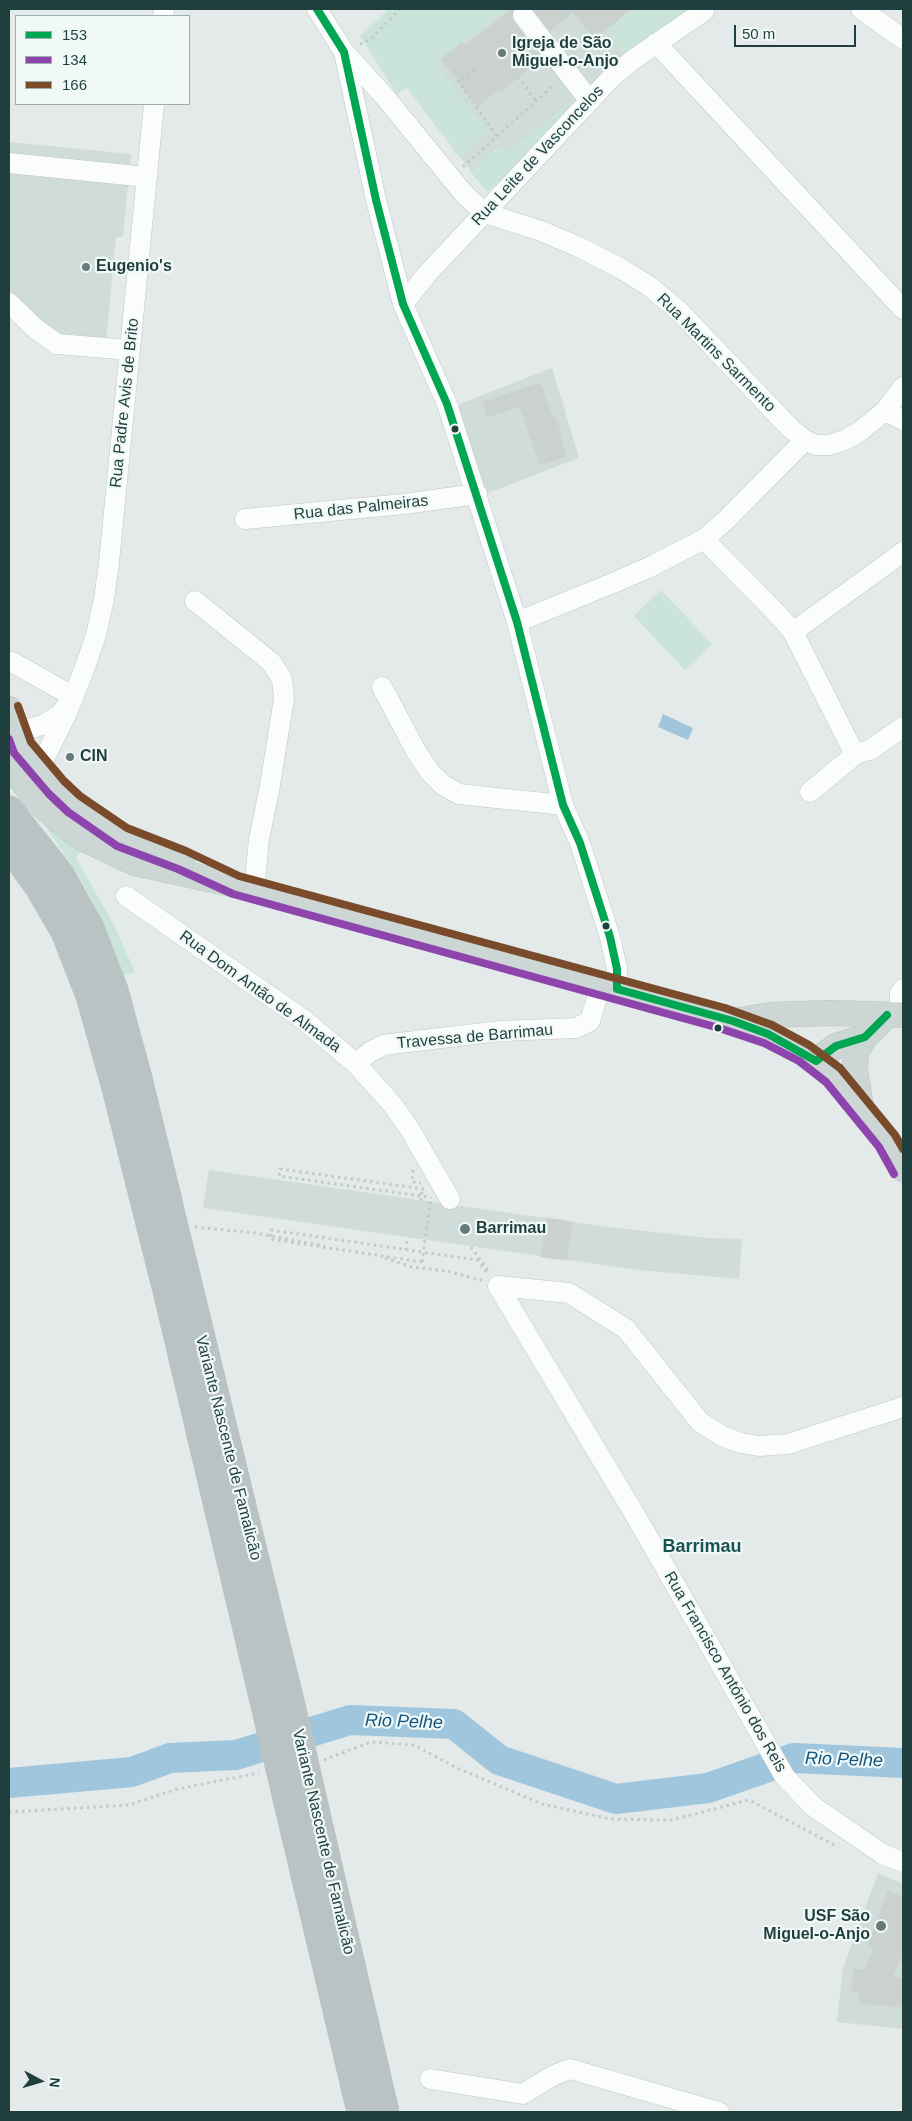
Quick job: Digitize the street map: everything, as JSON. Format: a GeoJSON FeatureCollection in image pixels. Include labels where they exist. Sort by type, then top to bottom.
{"type":"FeatureCollection","features":[{"type":"Feature","properties":{"kind":"highway","name":"Variante Nascente de Famalicão"},"geometry":{"type":"LineString","coordinates":[[9,810],[60,874],[90,928],[116,1088],[168,1295],[361,2112]]}},
{"type":"Feature","properties":{"kind":"highway","name":"Variante Nascente de Famalicão"},"geometry":{"type":"LineString","coordinates":[[9,846],[39,887],[102,993],[138,1078],[288,1692],[386,2112]]}},
{"type":"Feature","properties":{"kind":"main road"},"geometry":{"type":"LineString","coordinates":[[9,709],[14,750],[36,800],[82,838],[135,862],[245,887],[733,1021],[768,1034],[794,1047],[833,1075],[887,1141],[903,1169]]}},
{"type":"Feature","properties":{"kind":"main road"},"geometry":{"type":"LineString","coordinates":[[14,750],[40,767],[57,788],[74,804],[122,837],[245,887]]}},
{"type":"Feature","properties":{"kind":"main road"},"geometry":{"type":"LineString","coordinates":[[733,1021],[764,1015],[828,1013],[897,1015]]}},
{"type":"Feature","properties":{"kind":"main road"},"geometry":{"type":"LineString","coordinates":[[794,1047],[804,1028],[828,1013]]}},
{"type":"Feature","properties":{"kind":"main road"},"geometry":{"type":"LineString","coordinates":[[816,1061],[836,1046],[865,1037],[897,1015]]}},
{"type":"Feature","properties":{"kind":"main road"},"geometry":{"type":"LineString","coordinates":[[861,1107],[855,1070],[856,1052],[865,1037]]}},
{"type":"Feature","properties":{"kind":"street"},"geometry":{"type":"LineString","coordinates":[[317,9],[344,52],[385,97],[464,194],[485,213]]}},
{"type":"Feature","properties":{"kind":"street"},"geometry":{"type":"LineString","coordinates":[[861,9],[903,39]]}},
{"type":"Feature","properties":{"kind":"street","name":"Rua Leite de Vasconcelos"},"geometry":{"type":"LineString","coordinates":[[403,304],[428,274],[612,77],[656,43],[704,11]]}},
{"type":"Feature","properties":{"kind":"street"},"geometry":{"type":"LineString","coordinates":[[523,15],[590,101]]}},
{"type":"Feature","properties":{"kind":"street"},"geometry":{"type":"LineString","coordinates":[[656,43],[903,310]]}},
{"type":"Feature","properties":{"kind":"street","name":"Travessa de Barrimau"},"geometry":{"type":"LineString","coordinates":[[344,52],[358,120],[403,304],[447,404],[477,494],[517,622],[563,805],[580,843],[607,926],[617,969],[590,1021],[576,1028],[500,1031],[384,1045],[370,1052],[356,1064]]}},
{"type":"Feature","properties":{"kind":"street"},"geometry":{"type":"LineString","coordinates":[[358,120],[369,103],[385,97]]}},
{"type":"Feature","properties":{"kind":"street","name":"Rua Padre Avis de Brito"},"geometry":{"type":"LineString","coordinates":[[40,767],[74,697],[96,635],[107,581],[154,105]]}},
{"type":"Feature","properties":{"kind":"street"},"geometry":{"type":"LineString","coordinates":[[9,163],[147,178]]}},
{"type":"Feature","properties":{"kind":"street","name":"Rua Martins Sarmento"},"geometry":{"type":"LineString","coordinates":[[485,213],[541,231],[579,247],[620,268],[648,286],[678,311],[791,428],[805,440]]}},
{"type":"Feature","properties":{"kind":"street"},"geometry":{"type":"LineString","coordinates":[[392,264],[400,271],[409,274],[428,274]]}},
{"type":"Feature","properties":{"kind":"street"},"geometry":{"type":"LineString","coordinates":[[9,303],[36,329],[57,344],[130,350]]}},
{"type":"Feature","properties":{"kind":"street"},"geometry":{"type":"LineString","coordinates":[[517,622],[614,584],[681,552],[704,538],[726,520],[805,440],[816,445],[830,445],[859,432],[885,411],[903,387]]}},
{"type":"Feature","properties":{"kind":"street"},"geometry":{"type":"LineString","coordinates":[[885,411],[903,420]]}},
{"type":"Feature","properties":{"kind":"street","name":"Rua das Palmeiras"},"geometry":{"type":"LineString","coordinates":[[245,519],[477,494]]}},
{"type":"Feature","properties":{"kind":"street"},"geometry":{"type":"LineString","coordinates":[[704,538],[793,632],[816,674],[850,746],[857,753]]}},
{"type":"Feature","properties":{"kind":"street"},"geometry":{"type":"LineString","coordinates":[[793,632],[903,552]]}},
{"type":"Feature","properties":{"kind":"street"},"geometry":{"type":"LineString","coordinates":[[195,601],[271,662],[278,670],[282,679],[284,698],[269,791],[259,839],[245,887]]}},
{"type":"Feature","properties":{"kind":"street"},"geometry":{"type":"LineString","coordinates":[[12,662],[74,697]]}},
{"type":"Feature","properties":{"kind":"street"},"geometry":{"type":"LineString","coordinates":[[382,687],[417,753],[430,772],[443,785],[458,794],[563,805]]}},
{"type":"Feature","properties":{"kind":"street","name":"Rua Padre Avis de Brito"},"geometry":{"type":"LineString","coordinates":[[14,750],[59,714],[74,697]]}},
{"type":"Feature","properties":{"kind":"street"},"geometry":{"type":"LineString","coordinates":[[810,792],[857,753],[870,750],[903,727]]}},
{"type":"Feature","properties":{"kind":"street","name":"Rua Dom Antão de Almada"},"geometry":{"type":"LineString","coordinates":[[126,896],[304,1020],[356,1064],[409,1128],[443,1196]]}},
{"type":"Feature","properties":{"kind":"street"},"geometry":{"type":"LineString","coordinates":[[897,1015],[900,994],[903,989]]}},
{"type":"Feature","properties":{"kind":"street"},"geometry":{"type":"LineString","coordinates":[[498,1286],[569,1293],[626,1329],[700,1422],[722,1436],[741,1443],[759,1446],[788,1444],[903,1407]]}},
{"type":"Feature","properties":{"kind":"street","name":"Rua Francisco António dos Reis"},"geometry":{"type":"LineString","coordinates":[[498,1286],[634,1513],[786,1777],[814,1807],[884,1855],[903,1862]]}},
{"type":"Feature","properties":{"kind":"street"},"geometry":{"type":"LineString","coordinates":[[430,2079],[523,2094],[554,2075],[570,2069],[719,2112]]}},
{"type":"Feature","properties":{"kind":"path"},"geometry":{"type":"LineString","coordinates":[[344,52],[370,40],[400,9]]}},
{"type":"Feature","properties":{"kind":"path"},"geometry":{"type":"LineString","coordinates":[[475,70],[458,82],[497,136]]}},
{"type":"Feature","properties":{"kind":"path"},"geometry":{"type":"LineString","coordinates":[[463,167],[568,73]]}},
{"type":"Feature","properties":{"kind":"path"},"geometry":{"type":"LineString","coordinates":[[518,77],[536,101]]}},
{"type":"Feature","properties":{"kind":"path"},"geometry":{"type":"LineString","coordinates":[[280,1168],[422,1189],[443,1196],[279,1176],[280,1168]]}},
{"type":"Feature","properties":{"kind":"path"},"geometry":{"type":"LineString","coordinates":[[421,1201],[422,1189]]}},
{"type":"Feature","properties":{"kind":"path"},"geometry":{"type":"LineString","coordinates":[[443,1196],[422,1262],[270,1239],[271,1230],[406,1250],[477,1260],[498,1286]]}},
{"type":"Feature","properties":{"kind":"path"},"geometry":{"type":"LineString","coordinates":[[192,1227],[256,1234],[376,1255],[412,1267],[455,1273],[498,1286]]}},
{"type":"Feature","properties":{"kind":"path"},"geometry":{"type":"LineString","coordinates":[[406,1250],[407,1237]]}},
{"type":"Feature","properties":{"kind":"path"},"geometry":{"type":"LineString","coordinates":[[471,1247],[498,1286]]}},
{"type":"Feature","properties":{"kind":"path"},"geometry":{"type":"LineString","coordinates":[[317,1762],[327,1760],[371,1742],[414,1745],[457,1768],[542,1804],[610,1819],[671,1820],[749,1800],[843,1850]]}},
{"type":"Feature","properties":{"kind":"path"},"geometry":{"type":"LineString","coordinates":[[9,1812],[129,1805],[177,1789],[261,1773]]}},
{"type":"Feature","properties":{"kind":"shaded area"},"geometry":{"type":"Polygon","coordinates":[[[506,9],[624,9],[649,39],[505,180],[503,178],[487,192],[406,87],[506,9]]]}},
{"type":"Feature","properties":{"kind":"shaded area"},"geometry":{"type":"Polygon","coordinates":[[[9,142],[131,154],[123,237],[116,237],[106,342],[50,347],[9,310],[9,142]]]}},
{"type":"Feature","properties":{"kind":"shaded area"},"geometry":{"type":"Polygon","coordinates":[[[552,368],[579,458],[485,494],[458,408],[462,403],[552,368]]]}},
{"type":"Feature","properties":{"kind":"shaded area"},"geometry":{"type":"Polygon","coordinates":[[[209,1170],[608,1227],[708,1238],[742,1239],[739,1279],[638,1270],[203,1208],[209,1170]]]}},
{"type":"Feature","properties":{"kind":"shaded area","name":"USF São Miguel-o-Anjo"},"geometry":{"type":"Polygon","coordinates":[[[878,1873],[903,1884],[903,2029],[837,2022],[843,1968],[878,1873]]]}},
{"type":"Feature","properties":{"kind":"green space"},"geometry":{"type":"Polygon","coordinates":[[[389,9],[506,9],[436,64],[488,131],[460,158],[407,87],[397,94],[360,36],[389,9]]]}},
{"type":"Feature","properties":{"kind":"green space"},"geometry":{"type":"Polygon","coordinates":[[[617,9],[695,9],[624,55],[611,36],[624,26],[622,24],[609,35],[605,30],[623,16],[617,9]]]}},
{"type":"Feature","properties":{"kind":"green space"},"geometry":{"type":"Polygon","coordinates":[[[572,100],[577,106],[505,180],[503,178],[487,192],[470,171],[499,145],[504,151],[512,150],[572,100]]]}},
{"type":"Feature","properties":{"kind":"green space"},"geometry":{"type":"Polygon","coordinates":[[[661,590],[712,644],[685,670],[634,616],[661,590]]]}},
{"type":"Feature","properties":{"kind":"green space"},"geometry":{"type":"Polygon","coordinates":[[[9,778],[83,848],[76,858],[114,925],[135,972],[123,975],[92,900],[76,871],[41,820],[9,787],[9,778]]]}},
{"type":"Feature","properties":{"kind":"water"},"geometry":{"type":"Polygon","coordinates":[[[663,714],[693,728],[688,740],[658,727],[663,714]]]}},
{"type":"Feature","properties":{"kind":"building"},"geometry":{"type":"Polygon","coordinates":[[[512,9],[511,16],[514,22],[542,58],[500,92],[498,90],[478,106],[441,59],[462,43],[464,46],[512,9]]]}},
{"type":"Feature","properties":{"kind":"building"},"geometry":{"type":"Polygon","coordinates":[[[533,9],[631,9],[595,39],[573,12],[550,31],[533,9]]]}},
{"type":"Feature","properties":{"kind":"building"},"geometry":{"type":"Polygon","coordinates":[[[540,383],[562,435],[559,436],[566,456],[540,465],[520,406],[488,417],[483,402],[540,383]]]}},
{"type":"Feature","properties":{"kind":"building"},"geometry":{"type":"Polygon","coordinates":[[[547,1218],[572,1222],[567,1260],[541,1257],[547,1218]]]}},
{"type":"Feature","properties":{"kind":"building"},"geometry":{"type":"Polygon","coordinates":[[[888,1891],[903,1897],[903,1951],[893,1977],[903,1978],[903,2007],[859,2003],[860,1992],[852,1991],[854,1969],[865,1970],[874,1947],[868,1945],[888,1891]]]}},
{"type":"Feature","properties":{"kind":"waterway","name":"Rio Pelhe"},"geometry":{"type":"LineString","coordinates":[[9,1783],[132,1772],[170,1758],[236,1755],[350,1720],[454,1724],[499,1760],[616,1799],[708,1788],[794,1758],[903,1763]]}},
{"type":"Feature","properties":{"kind":"transit line","name":"153"},"geometry":{"type":"LineString","coordinates":[[317,9],[344,52],[376,200],[403,304],[447,404],[517,622],[563,805],[580,843],[610,937],[617,969],[617,989]]}},
{"type":"Feature","properties":{"kind":"transit line","name":"166"},"geometry":{"type":"LineString","coordinates":[[18,706],[31,742],[64,781],[80,796],[127,828],[186,851],[239,876],[725,1008],[772,1025],[809,1045],[840,1068],[895,1135],[903,1149]]}},
{"type":"Feature","properties":{"kind":"transit line","name":"134"},"geometry":{"type":"LineString","coordinates":[[9,739],[14,753],[49,794],[68,812],[117,846],[178,869],[233,894],[719,1028],[764,1043],[799,1061],[826,1082],[879,1147],[894,1174]]}},
{"type":"Feature","properties":{"kind":"transit line","name":"153"},"geometry":{"type":"LineString","coordinates":[[617,989],[733,1021],[768,1034],[816,1061],[836,1046],[865,1037],[887,1015]]}},
{"type":"Feature","properties":{"kind":"place","name":"Igreja de São Miguel-o-Anjo"},"geometry":{"type":"Point","coordinates":[502,53]}},
{"type":"Feature","properties":{"kind":"place","name":"Eugenio's"},"geometry":{"type":"Point","coordinates":[86,267]}},
{"type":"Feature","properties":{"kind":"place","name":"CIN"},"geometry":{"type":"Point","coordinates":[70,757]}},
{"type":"Feature","properties":{"kind":"place","name":"Barrimau"},"geometry":{"type":"Point","coordinates":[465,1229]}},
{"type":"Feature","properties":{"kind":"place","name":"USF São Miguel-o-Anjo"},"geometry":{"type":"Point","coordinates":[881,1926]}},
{"type":"Feature","properties":{"kind":"district","name":"Barrimau"},"geometry":{"type":"Point","coordinates":[702,1547]}}]}
